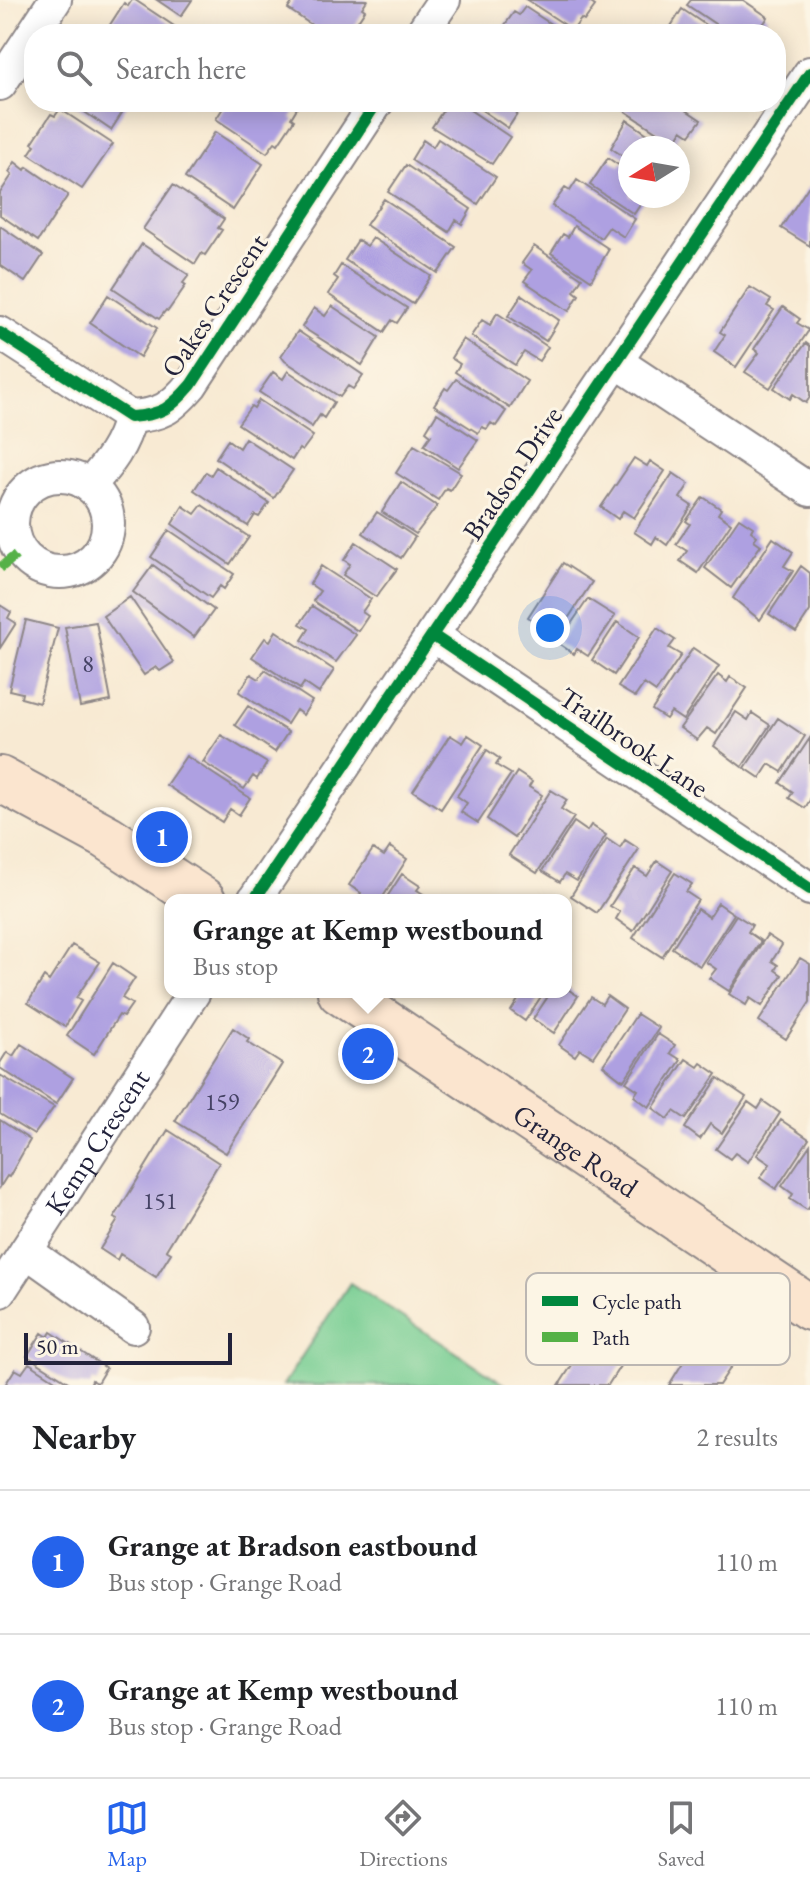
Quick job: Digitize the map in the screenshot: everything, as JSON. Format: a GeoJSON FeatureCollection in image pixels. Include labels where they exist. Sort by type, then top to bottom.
{"type":"FeatureCollection","features":[{"type":"Feature","properties":{"kind":"main road"},"geometry":{"type":"LineString","coordinates":[[0,779],[107,837],[194,894]]}},
{"type":"Feature","properties":{"kind":"main road","name":"Grange Road"},"geometry":{"type":"LineString","coordinates":[[349,998],[758,1273]]}},
{"type":"Feature","properties":{"kind":"main road","name":"Grange Road"},"geometry":{"type":"LineString","coordinates":[[790,1295],[810,1308]]}},
{"type":"Feature","properties":{"kind":"street"},"geometry":{"type":"LineString","coordinates":[[39,24],[55,0]]}},
{"type":"Feature","properties":{"kind":"street"},"geometry":{"type":"LineString","coordinates":[[428,24],[444,0]]}},
{"type":"Feature","properties":{"kind":"street"},"geometry":{"type":"LineString","coordinates":[[0,84],[24,47]]}},
{"type":"Feature","properties":{"kind":"street","name":"Bradson Drive"},"geometry":{"type":"LineString","coordinates":[[258,894],[807,82]]}},
{"type":"Feature","properties":{"kind":"street","name":"Oakes Crescent"},"geometry":{"type":"LineString","coordinates":[[130,417],[153,416],[173,406],[191,385],[370,112]]}},
{"type":"Feature","properties":{"kind":"street"},"geometry":{"type":"LineString","coordinates":[[0,333],[130,417],[124,439],[114,457],[90,485]]}},
{"type":"Feature","properties":{"kind":"street"},"geometry":{"type":"LineString","coordinates":[[617,362],[810,490]]}},
{"type":"Feature","properties":{"kind":"street","name":"Trailbrook Lane"},"geometry":{"type":"LineString","coordinates":[[432,635],[810,889]]}},
{"type":"Feature","properties":{"kind":"street","name":"Kemp Crescent"},"geometry":{"type":"LineString","coordinates":[[0,1291],[190,998]]}},
{"type":"Feature","properties":{"kind":"street"},"geometry":{"type":"LineString","coordinates":[[26,1251],[133,1327]]}},
{"type":"Feature","properties":{"kind":"green space"},"geometry":{"type":"Polygon","coordinates":[[[350,1283],[506,1385],[283,1385],[350,1283]]]}},
{"type":"Feature","properties":{"kind":"building"},"geometry":{"type":"Polygon","coordinates":[[[135,0],[171,24],[110,24],[124,3],[128,6],[135,0]]]}},
{"type":"Feature","properties":{"kind":"building"},"geometry":{"type":"Polygon","coordinates":[[[157,0],[192,0],[181,16],[157,0]]]}},
{"type":"Feature","properties":{"kind":"building"},"geometry":{"type":"Polygon","coordinates":[[[294,0],[367,0],[362,8],[365,10],[356,24],[310,24],[288,9],[294,0]]]}},
{"type":"Feature","properties":{"kind":"building"},"geometry":{"type":"Polygon","coordinates":[[[527,0],[587,0],[595,6],[584,21],[581,19],[577,24],[564,24],[527,0]]]}},
{"type":"Feature","properties":{"kind":"building"},"geometry":{"type":"Polygon","coordinates":[[[691,0],[743,0],[768,17],[763,24],[715,24],[687,5],[691,0]]]}},
{"type":"Feature","properties":{"kind":"building"},"geometry":{"type":"Polygon","coordinates":[[[525,7],[551,24],[506,24],[514,12],[519,15],[525,7]]]}},
{"type":"Feature","properties":{"kind":"building"},"geometry":{"type":"Polygon","coordinates":[[[682,9],[704,24],[672,24],[682,9]]]}},
{"type":"Feature","properties":{"kind":"building"},"geometry":{"type":"Polygon","coordinates":[[[58,112],[65,112],[113,144],[82,189],[29,154],[35,145],[32,143],[51,114],[55,116],[58,112]]]}},
{"type":"Feature","properties":{"kind":"building"},"geometry":{"type":"Polygon","coordinates":[[[85,112],[123,112],[111,130],[85,112]]]}},
{"type":"Feature","properties":{"kind":"building"},"geometry":{"type":"Polygon","coordinates":[[[221,112],[295,112],[291,118],[294,120],[278,144],[275,142],[267,153],[216,119],[221,112]]]}},
{"type":"Feature","properties":{"kind":"building"},"geometry":{"type":"Polygon","coordinates":[[[442,112],[473,112],[510,137],[492,164],[432,127],[442,112]]]}},
{"type":"Feature","properties":{"kind":"building"},"geometry":{"type":"Polygon","coordinates":[[[485,112],[518,112],[508,128],[485,112]]]}},
{"type":"Feature","properties":{"kind":"building"},"geometry":{"type":"Polygon","coordinates":[[[627,112],[689,112],[701,120],[690,135],[682,130],[678,136],[663,136],[627,112]]]}},
{"type":"Feature","properties":{"kind":"building"},"geometry":{"type":"Polygon","coordinates":[[[627,120],[650,136],[618,136],[618,153],[611,148],[627,120]]]}},
{"type":"Feature","properties":{"kind":"building"},"geometry":{"type":"Polygon","coordinates":[[[215,132],[263,164],[233,210],[185,178],[215,132]]]}},
{"type":"Feature","properties":{"kind":"building"},"geometry":{"type":"Polygon","coordinates":[[[438,139],[496,177],[478,204],[411,160],[423,140],[433,147],[438,139]]]}},
{"type":"Feature","properties":{"kind":"building"},"geometry":{"type":"Polygon","coordinates":[[[608,158],[618,165],[618,203],[590,185],[608,158]]]}},
{"type":"Feature","properties":{"kind":"building"},"geometry":{"type":"Polygon","coordinates":[[[15,162],[68,195],[38,241],[0,215],[0,193],[12,175],[9,172],[15,162]]]}},
{"type":"Feature","properties":{"kind":"building"},"geometry":{"type":"Polygon","coordinates":[[[406,165],[471,209],[462,224],[456,220],[449,232],[388,192],[406,165]]]}},
{"type":"Feature","properties":{"kind":"building"},"geometry":{"type":"Polygon","coordinates":[[[577,180],[635,219],[624,237],[609,227],[601,238],[552,206],[565,188],[570,191],[577,180]]]}},
{"type":"Feature","properties":{"kind":"building"},"geometry":{"type":"Polygon","coordinates":[[[173,185],[224,219],[218,228],[222,230],[195,264],[143,229],[173,185]]]}},
{"type":"Feature","properties":{"kind":"building"},"geometry":{"type":"Polygon","coordinates":[[[810,188],[810,246],[781,228],[810,188]]]}},
{"type":"Feature","properties":{"kind":"building"},"geometry":{"type":"Polygon","coordinates":[[[384,199],[456,247],[438,273],[366,225],[384,199]]]}},
{"type":"Feature","properties":{"kind":"building"},"geometry":{"type":"Polygon","coordinates":[[[0,226],[43,255],[25,282],[0,265],[0,226]]]}},
{"type":"Feature","properties":{"kind":"building"},"geometry":{"type":"Polygon","coordinates":[[[574,226],[609,249],[591,280],[551,253],[563,234],[568,237],[574,226]]]}},
{"type":"Feature","properties":{"kind":"building"},"geometry":{"type":"Polygon","coordinates":[[[373,238],[431,276],[413,304],[345,260],[358,240],[367,246],[373,238]]]}},
{"type":"Feature","properties":{"kind":"building"},"geometry":{"type":"Polygon","coordinates":[[[142,244],[189,275],[183,283],[186,285],[159,319],[113,288],[142,244]]]}},
{"type":"Feature","properties":{"kind":"building"},"geometry":{"type":"Polygon","coordinates":[[[534,246],[582,278],[574,291],[579,295],[569,311],[524,281],[532,270],[522,263],[534,246]]]}},
{"type":"Feature","properties":{"kind":"building"},"geometry":{"type":"Polygon","coordinates":[[[341,265],[407,308],[397,323],[392,320],[384,332],[328,294],[338,279],[334,276],[341,265]]]}},
{"type":"Feature","properties":{"kind":"building"},"geometry":{"type":"Polygon","coordinates":[[[750,287],[771,300],[767,306],[774,310],[736,367],[714,352],[725,335],[720,332],[750,287]]]}},
{"type":"Feature","properties":{"kind":"building"},"geometry":{"type":"Polygon","coordinates":[[[108,295],[157,328],[140,357],[90,323],[108,295]]]}},
{"type":"Feature","properties":{"kind":"building"},"geometry":{"type":"Polygon","coordinates":[[[522,295],[559,320],[546,341],[508,316],[522,295]]]}},
{"type":"Feature","properties":{"kind":"building"},"geometry":{"type":"Polygon","coordinates":[[[332,306],[379,337],[362,365],[302,327],[314,308],[325,316],[332,306]]]}},
{"type":"Feature","properties":{"kind":"building"},"geometry":{"type":"Polygon","coordinates":[[[783,307],[800,319],[797,323],[809,330],[770,388],[745,372],[759,353],[754,349],[783,307]]]}},
{"type":"Feature","properties":{"kind":"building"},"geometry":{"type":"Polygon","coordinates":[[[497,313],[548,347],[539,361],[524,352],[515,365],[471,336],[482,320],[490,325],[497,313]]]}},
{"type":"Feature","properties":{"kind":"building"},"geometry":{"type":"Polygon","coordinates":[[[298,331],[363,375],[353,389],[348,386],[340,397],[285,361],[281,356],[298,331]]]}},
{"type":"Feature","properties":{"kind":"building"},"geometry":{"type":"Polygon","coordinates":[[[463,339],[527,381],[510,408],[455,372],[460,364],[451,358],[463,339]]]}},
{"type":"Feature","properties":{"kind":"building"},"geometry":{"type":"Polygon","coordinates":[[[806,343],[810,346],[810,397],[806,403],[793,394],[790,399],[774,388],[806,343]]]}},
{"type":"Feature","properties":{"kind":"building"},"geometry":{"type":"Polygon","coordinates":[[[288,371],[334,402],[324,418],[320,415],[312,427],[259,392],[273,372],[283,379],[288,371]]]}},
{"type":"Feature","properties":{"kind":"building"},"geometry":{"type":"Polygon","coordinates":[[[456,379],[506,411],[496,426],[491,423],[478,433],[434,405],[445,388],[448,390],[456,379]]]}},
{"type":"Feature","properties":{"kind":"building"},"geometry":{"type":"Polygon","coordinates":[[[259,400],[313,436],[292,460],[238,424],[259,400]]]}},
{"type":"Feature","properties":{"kind":"building"},"geometry":{"type":"Polygon","coordinates":[[[437,413],[478,440],[458,468],[424,445],[431,435],[426,431],[437,413]]]}},
{"type":"Feature","properties":{"kind":"building"},"geometry":{"type":"Polygon","coordinates":[[[245,438],[293,470],[274,498],[216,458],[228,440],[239,448],[245,438]]]}},
{"type":"Feature","properties":{"kind":"building"},"geometry":{"type":"Polygon","coordinates":[[[414,445],[461,473],[450,490],[446,488],[438,500],[396,473],[414,445]]]}},
{"type":"Feature","properties":{"kind":"building"},"geometry":{"type":"Polygon","coordinates":[[[634,458],[647,466],[650,461],[665,471],[634,518],[623,511],[618,519],[601,507],[634,458]]]}},
{"type":"Feature","properties":{"kind":"building"},"geometry":{"type":"Polygon","coordinates":[[[216,467],[269,503],[248,526],[194,490],[206,472],[211,475],[216,467]]]}},
{"type":"Feature","properties":{"kind":"building"},"geometry":{"type":"Polygon","coordinates":[[[673,473],[689,484],[680,498],[692,506],[667,545],[656,537],[652,544],[634,532],[673,473]]]}},
{"type":"Feature","properties":{"kind":"building"},"geometry":{"type":"Polygon","coordinates":[[[401,482],[437,506],[416,534],[382,512],[401,482]]]}},
{"type":"Feature","properties":{"kind":"building"},"geometry":{"type":"Polygon","coordinates":[[[703,497],[721,509],[718,514],[731,523],[698,573],[680,561],[687,551],[676,544],[690,524],[686,521],[703,497]]]}},
{"type":"Feature","properties":{"kind":"building"},"geometry":{"type":"Polygon","coordinates":[[[202,505],[249,537],[230,564],[172,524],[183,506],[195,514],[202,505]]]}},
{"type":"Feature","properties":{"kind":"building"},"geometry":{"type":"Polygon","coordinates":[[[377,512],[415,537],[401,558],[363,533],[377,512]]]}},
{"type":"Feature","properties":{"kind":"building"},"geometry":{"type":"Polygon","coordinates":[[[739,518],[753,527],[751,531],[757,536],[754,540],[761,545],[731,588],[705,568],[739,518]]]}},
{"type":"Feature","properties":{"kind":"building"},"geometry":{"type":"Polygon","coordinates":[[[169,530],[234,574],[224,589],[220,586],[211,598],[151,557],[169,530]]]}},
{"type":"Feature","properties":{"kind":"building"},"geometry":{"type":"Polygon","coordinates":[[[773,538],[793,552],[784,566],[793,571],[760,620],[733,598],[773,538]]]}},
{"type":"Feature","properties":{"kind":"building"},"geometry":{"type":"Polygon","coordinates":[[[356,542],[397,569],[376,597],[343,575],[350,564],[344,560],[356,542]]]}},
{"type":"Feature","properties":{"kind":"building"},"geometry":{"type":"Polygon","coordinates":[[[563,563],[592,582],[552,643],[535,632],[540,625],[528,617],[563,563]]]}},
{"type":"Feature","properties":{"kind":"building"},"geometry":{"type":"Polygon","coordinates":[[[153,565],[214,610],[194,637],[133,592],[153,565]]]}},
{"type":"Feature","properties":{"kind":"building"},"geometry":{"type":"Polygon","coordinates":[[[321,566],[371,599],[362,612],[368,616],[358,631],[313,601],[320,591],[310,584],[321,566]]]}},
{"type":"Feature","properties":{"kind":"building"},"geometry":{"type":"Polygon","coordinates":[[[801,566],[810,573],[810,611],[796,632],[769,614],[801,566]]]}},
{"type":"Feature","properties":{"kind":"building"},"geometry":{"type":"Polygon","coordinates":[[[130,597],[174,662],[160,671],[156,667],[144,675],[103,616],[130,597]]]}},
{"type":"Feature","properties":{"kind":"building"},"geometry":{"type":"Polygon","coordinates":[[[588,599],[615,616],[588,656],[577,649],[574,654],[558,643],[588,599]]]}},
{"type":"Feature","properties":{"kind":"building"},"geometry":{"type":"Polygon","coordinates":[[[0,605],[11,612],[8,618],[16,623],[0,648],[0,605]]]}},
{"type":"Feature","properties":{"kind":"building"},"geometry":{"type":"Polygon","coordinates":[[[312,606],[356,635],[336,662],[302,640],[309,629],[300,624],[312,606]]]}},
{"type":"Feature","properties":{"kind":"building"},"geometry":{"type":"Polygon","coordinates":[[[26,620],[58,628],[39,703],[21,698],[22,693],[9,690],[26,620]]]}},
{"type":"Feature","properties":{"kind":"building"},"geometry":{"type":"Polygon","coordinates":[[[96,622],[111,701],[80,707],[65,627],[96,622]]]}},
{"type":"Feature","properties":{"kind":"building"},"geometry":{"type":"Polygon","coordinates":[[[617,622],[639,637],[614,675],[592,660],[617,622]]]}},
{"type":"Feature","properties":{"kind":"building"},"geometry":{"type":"Polygon","coordinates":[[[657,628],[675,640],[669,648],[681,655],[656,692],[644,684],[635,697],[618,687],[657,628]]]}},
{"type":"Feature","properties":{"kind":"building"},"geometry":{"type":"Polygon","coordinates":[[[276,631],[334,670],[319,693],[304,683],[300,689],[252,657],[265,638],[270,641],[276,631]]]}},
{"type":"Feature","properties":{"kind":"building"},"geometry":{"type":"Polygon","coordinates":[[[693,648],[719,666],[683,720],[671,712],[666,719],[652,710],[693,648]]]}},
{"type":"Feature","properties":{"kind":"building"},"geometry":{"type":"Polygon","coordinates":[[[265,670],[312,701],[303,715],[296,710],[287,724],[239,692],[251,674],[259,679],[265,670]]]}},
{"type":"Feature","properties":{"kind":"building"},"geometry":{"type":"Polygon","coordinates":[[[718,675],[727,682],[730,677],[747,688],[716,734],[707,728],[697,740],[680,728],[718,675]]]}},
{"type":"Feature","properties":{"kind":"building"},"geometry":{"type":"Polygon","coordinates":[[[248,706],[288,732],[275,752],[235,725],[248,706]]]}},
{"type":"Feature","properties":{"kind":"building"},"geometry":{"type":"Polygon","coordinates":[[[736,712],[748,720],[752,713],[770,725],[742,767],[714,746],[736,712]]]}},
{"type":"Feature","properties":{"kind":"building"},"geometry":{"type":"Polygon","coordinates":[[[778,718],[805,736],[782,772],[769,764],[760,778],[745,768],[778,718]]]}},
{"type":"Feature","properties":{"kind":"building"},"geometry":{"type":"Polygon","coordinates":[[[221,735],[267,763],[257,779],[253,776],[244,789],[203,762],[221,735]]]}},
{"type":"Feature","properties":{"kind":"building"},"geometry":{"type":"Polygon","coordinates":[[[450,735],[463,743],[468,735],[483,745],[441,809],[413,791],[450,735]]]}},
{"type":"Feature","properties":{"kind":"building"},"geometry":{"type":"Polygon","coordinates":[[[810,738],[810,800],[805,808],[789,798],[793,792],[780,783],[810,738]]]}},
{"type":"Feature","properties":{"kind":"building"},"geometry":{"type":"Polygon","coordinates":[[[487,750],[500,759],[496,765],[511,774],[478,823],[461,812],[467,803],[457,796],[487,750]]]}},
{"type":"Feature","properties":{"kind":"building"},"geometry":{"type":"Polygon","coordinates":[[[186,756],[250,798],[239,815],[230,809],[222,822],[166,785],[186,756]]]}},
{"type":"Feature","properties":{"kind":"building"},"geometry":{"type":"Polygon","coordinates":[[[517,772],[532,782],[529,787],[542,795],[514,838],[487,819],[517,772]]]}},
{"type":"Feature","properties":{"kind":"building"},"geometry":{"type":"Polygon","coordinates":[[[551,790],[567,800],[561,809],[574,817],[537,873],[509,855],[551,790]]]}},
{"type":"Feature","properties":{"kind":"building"},"geometry":{"type":"Polygon","coordinates":[[[574,822],[587,831],[591,825],[606,835],[577,881],[565,874],[560,882],[542,871],[574,822]]]}},
{"type":"Feature","properties":{"kind":"building"},"geometry":{"type":"Polygon","coordinates":[[[607,839],[620,848],[625,840],[639,849],[597,913],[572,894],[607,839]]]}},
{"type":"Feature","properties":{"kind":"building"},"geometry":{"type":"Polygon","coordinates":[[[390,847],[407,859],[385,894],[360,894],[349,885],[373,849],[384,856],[390,847]]]}},
{"type":"Feature","properties":{"kind":"building"},"geometry":{"type":"Polygon","coordinates":[[[657,861],[672,871],[633,931],[616,919],[620,912],[610,906],[635,868],[647,876],[657,861]]]}},
{"type":"Feature","properties":{"kind":"building"},"geometry":{"type":"Polygon","coordinates":[[[675,873],[692,884],[686,892],[698,900],[662,957],[633,938],[675,873]]]}},
{"type":"Feature","properties":{"kind":"building"},"geometry":{"type":"Polygon","coordinates":[[[402,874],[420,886],[417,890],[423,894],[389,894],[402,874]]]}},
{"type":"Feature","properties":{"kind":"building"},"geometry":{"type":"Polygon","coordinates":[[[718,903],[734,914],[700,966],[672,948],[697,909],[709,917],[718,903]]]}},
{"type":"Feature","properties":{"kind":"building"},"geometry":{"type":"Polygon","coordinates":[[[736,915],[752,925],[748,932],[761,941],[729,991],[709,978],[716,969],[706,962],[736,915]]]}},
{"type":"Feature","properties":{"kind":"building"},"geometry":{"type":"Polygon","coordinates":[[[767,935],[782,945],[772,961],[778,965],[775,970],[782,975],[762,1006],[750,998],[746,1005],[729,994],[767,935]]]}},
{"type":"Feature","properties":{"kind":"building"},"geometry":{"type":"Polygon","coordinates":[[[72,945],[100,962],[76,998],[81,1001],[65,1027],[28,1003],[44,977],[49,981],[72,945]]]}},
{"type":"Feature","properties":{"kind":"building"},"geometry":{"type":"Polygon","coordinates":[[[800,958],[810,964],[810,1002],[786,1039],[759,1021],[800,958]]]}},
{"type":"Feature","properties":{"kind":"building"},"geometry":{"type":"Polygon","coordinates":[[[113,963],[135,978],[122,998],[132,1004],[123,1017],[119,1015],[94,1054],[67,1036],[113,963]]]}},
{"type":"Feature","properties":{"kind":"building"},"geometry":{"type":"Polygon","coordinates":[[[572,992],[578,996],[554,1033],[533,1019],[547,998],[572,998],[572,992]]]}},
{"type":"Feature","properties":{"kind":"building"},"geometry":{"type":"Polygon","coordinates":[[[607,996],[625,1009],[593,1057],[580,1049],[575,1056],[559,1045],[591,997],[602,1004],[607,996]]]}},
{"type":"Feature","properties":{"kind":"building"},"geometry":{"type":"Polygon","coordinates":[[[519,998],[540,998],[525,1021],[511,1011],[519,998]]]}},
{"type":"Feature","properties":{"kind":"building"},"geometry":{"type":"Polygon","coordinates":[[[637,1014],[659,1028],[624,1080],[603,1065],[637,1014]]]}},
{"type":"Feature","properties":{"kind":"building"},"geometry":{"type":"Polygon","coordinates":[[[233,1028],[249,1039],[247,1042],[282,1064],[226,1153],[175,1121],[233,1028]]]}},
{"type":"Feature","properties":{"kind":"building"},"geometry":{"type":"Polygon","coordinates":[[[658,1034],[675,1045],[670,1053],[681,1060],[649,1107],[634,1096],[638,1090],[626,1082],[658,1034]]]}},
{"type":"Feature","properties":{"kind":"building"},"geometry":{"type":"Polygon","coordinates":[[[21,1044],[73,1078],[56,1104],[0,1068],[7,1052],[13,1056],[21,1044]]]}},
{"type":"Feature","properties":{"kind":"building"},"geometry":{"type":"Polygon","coordinates":[[[686,1059],[698,1067],[701,1063],[717,1074],[686,1119],[674,1111],[668,1119],[653,1108],[686,1059]]]}},
{"type":"Feature","properties":{"kind":"building"},"geometry":{"type":"Polygon","coordinates":[[[0,1075],[54,1107],[34,1135],[0,1114],[0,1075]]]}},
{"type":"Feature","properties":{"kind":"building"},"geometry":{"type":"Polygon","coordinates":[[[718,1078],[746,1097],[722,1133],[710,1124],[700,1139],[685,1128],[718,1078]]]}},
{"type":"Feature","properties":{"kind":"building"},"geometry":{"type":"Polygon","coordinates":[[[763,1101],[780,1113],[748,1162],[735,1153],[730,1159],[716,1149],[748,1102],[758,1109],[763,1101]]]}},
{"type":"Feature","properties":{"kind":"building"},"geometry":{"type":"Polygon","coordinates":[[[0,1120],[30,1140],[0,1187],[0,1120]]]}},
{"type":"Feature","properties":{"kind":"building"},"geometry":{"type":"Polygon","coordinates":[[[781,1120],[809,1139],[776,1189],[760,1178],[770,1164],[757,1155],[781,1120]]]}},
{"type":"Feature","properties":{"kind":"building"},"geometry":{"type":"Polygon","coordinates":[[[168,1130],[219,1163],[166,1250],[171,1253],[156,1277],[120,1254],[117,1260],[100,1249],[118,1220],[114,1218],[168,1130]]]}},
{"type":"Feature","properties":{"kind":"building"},"geometry":{"type":"Polygon","coordinates":[[[810,1145],[810,1206],[807,1210],[790,1199],[793,1194],[782,1186],[810,1145]]]}},
{"type":"Feature","properties":{"kind":"building"},"geometry":{"type":"Polygon","coordinates":[[[51,1332],[106,1368],[97,1383],[92,1380],[90,1385],[73,1385],[27,1356],[42,1333],[48,1337],[51,1332]]]}},
{"type":"Feature","properties":{"kind":"building"},"geometry":{"type":"Polygon","coordinates":[[[29,1363],[63,1385],[5,1385],[15,1369],[22,1373],[29,1363]]]}},
{"type":"Feature","properties":{"kind":"building"},"geometry":{"type":"Polygon","coordinates":[[[572,1365],[621,1365],[608,1385],[559,1385],[572,1365]]]}},
{"type":"Feature","properties":{"kind":"building"},"geometry":{"type":"Polygon","coordinates":[[[681,1365],[732,1365],[719,1385],[669,1385],[681,1365]]]}},
{"type":"Feature","properties":{"kind":"marked path"},"geometry":{"type":"LineString","coordinates":[[0,568],[20,552]]}},
{"type":"Feature","properties":{"kind":"cycle path"},"geometry":{"type":"LineString","coordinates":[[786,109],[810,73]]}},
{"type":"Feature","properties":{"kind":"cycle path"},"geometry":{"type":"LineString","coordinates":[[0,333],[130,417],[165,409],[191,385],[370,112]]}},
{"type":"Feature","properties":{"kind":"cycle path"},"geometry":{"type":"LineString","coordinates":[[258,894],[784,112]]}},
{"type":"Feature","properties":{"kind":"cycle path"},"geometry":{"type":"LineString","coordinates":[[432,635],[810,889]]}},
{"type":"Feature","properties":{"kind":"place","name":"Grange at Bradson eastbound"},"geometry":{"type":"Point","coordinates":[162,837]}},
{"type":"Feature","properties":{"kind":"place","name":"Grange at Kemp westbound"},"geometry":{"type":"Point","coordinates":[368,1054]}}]}
